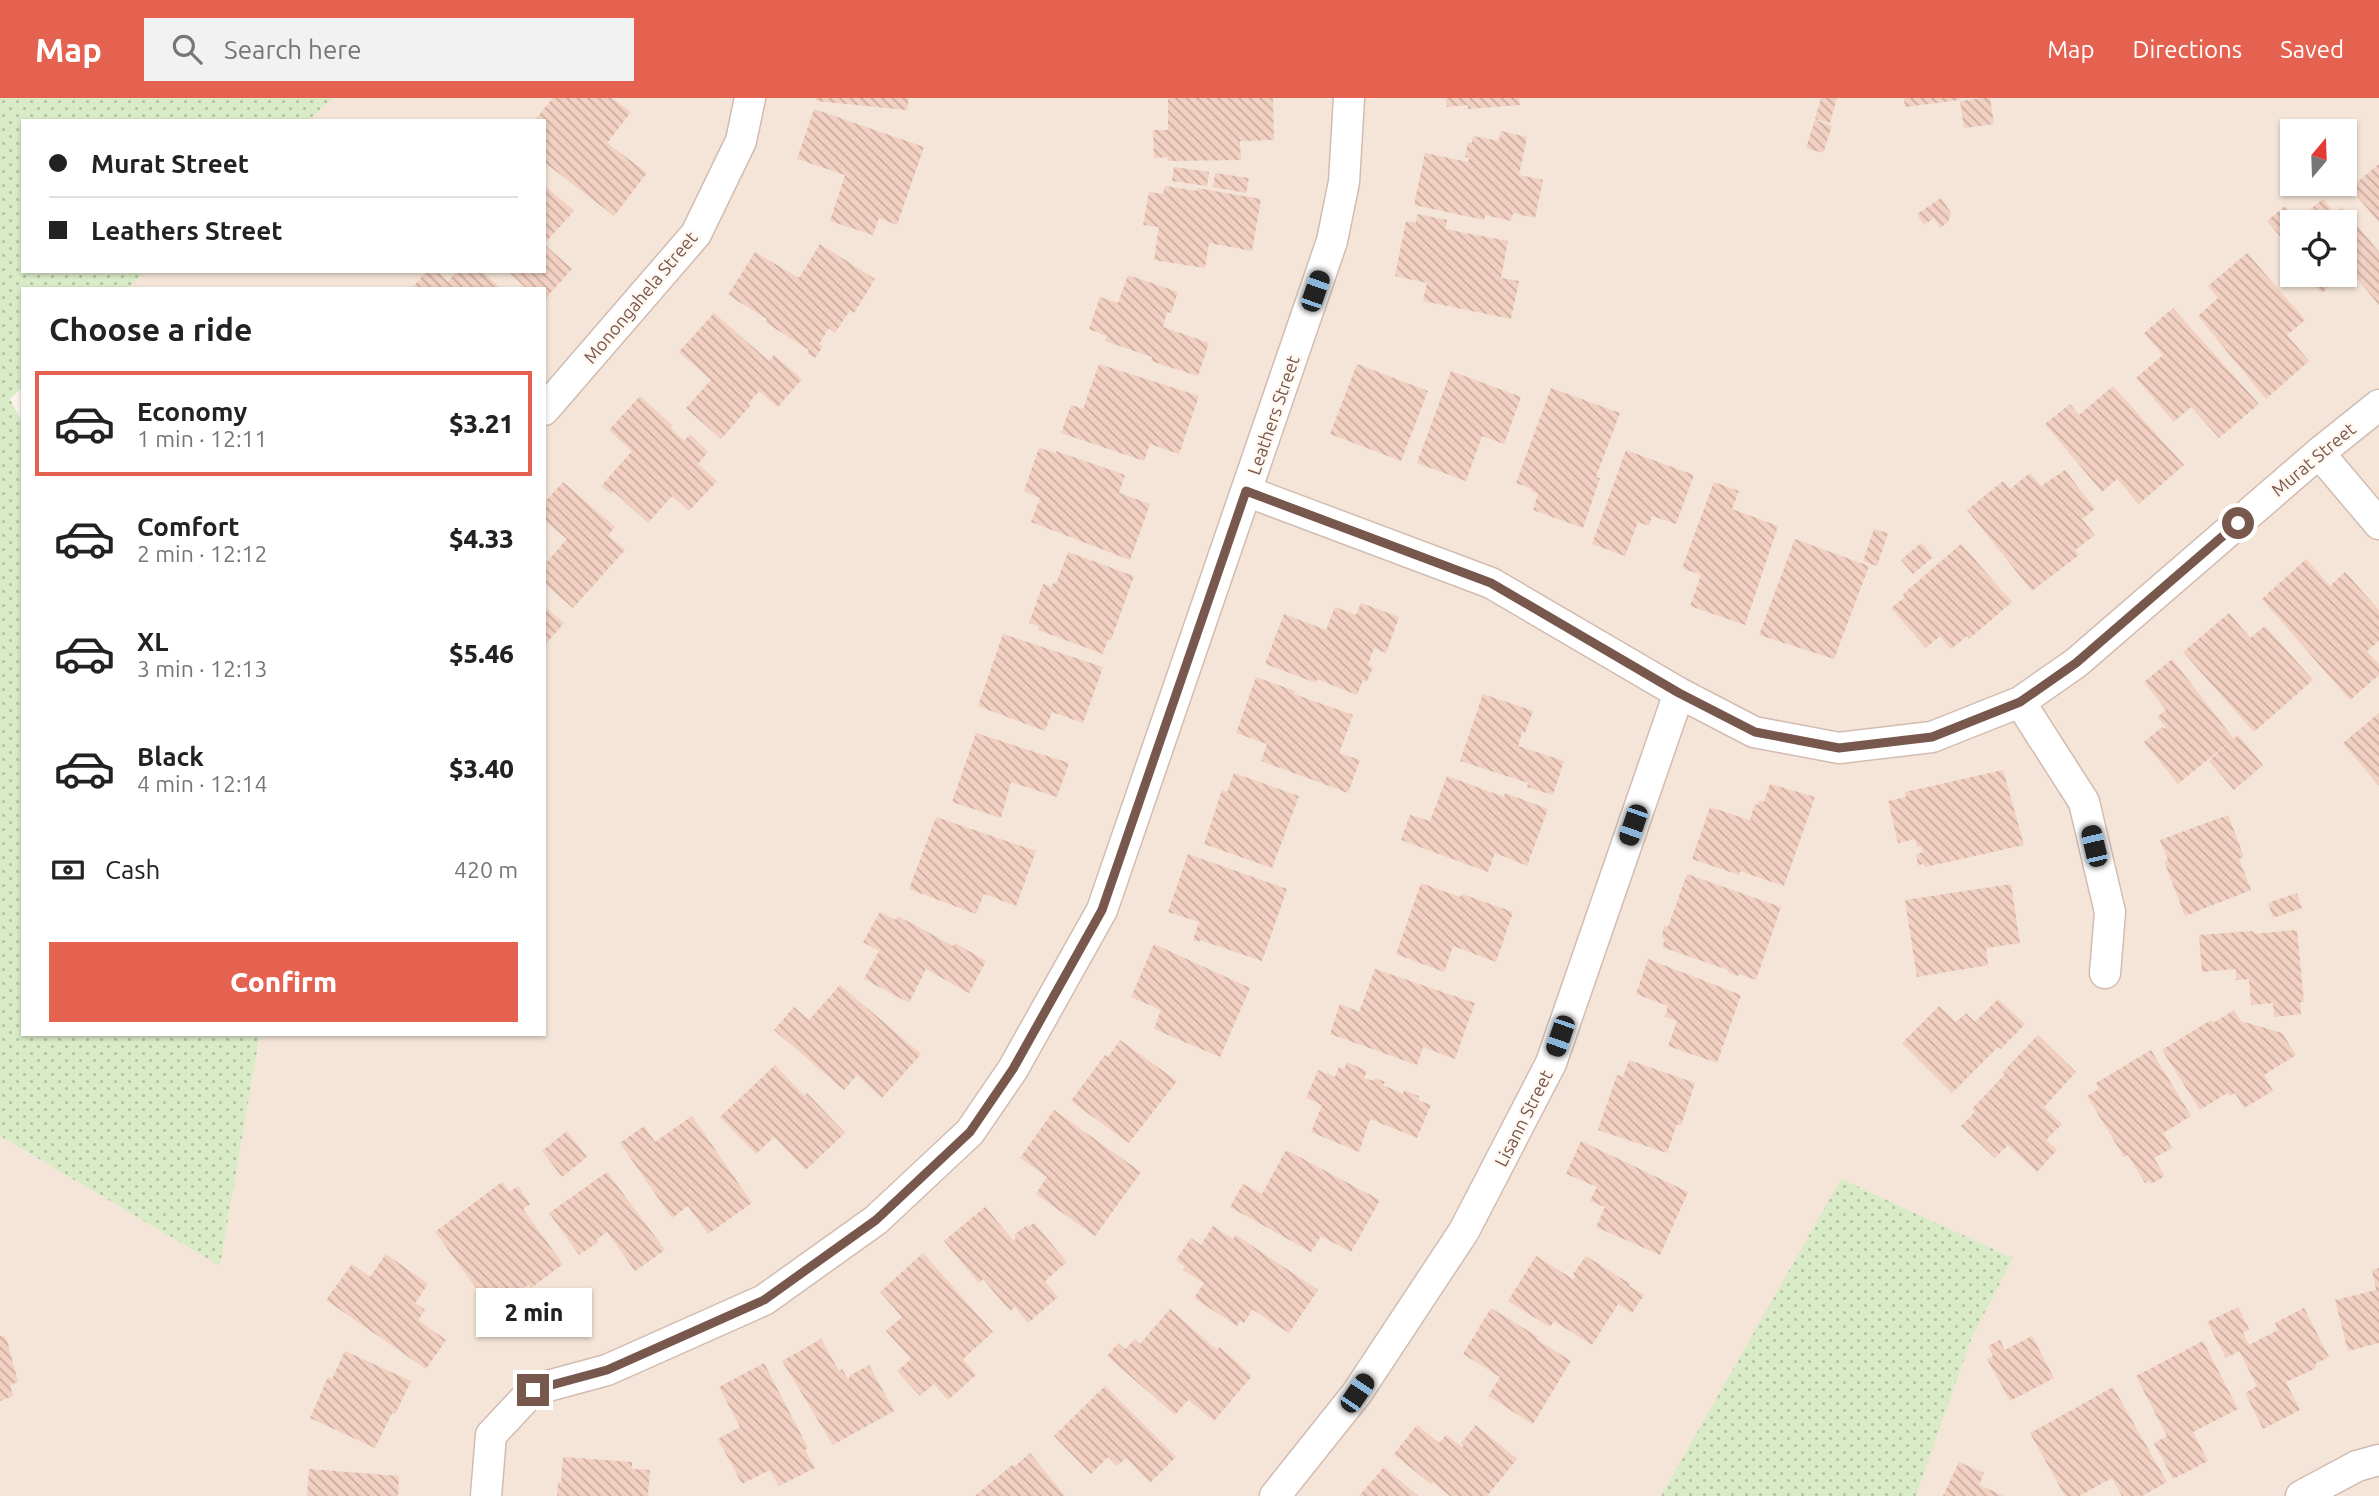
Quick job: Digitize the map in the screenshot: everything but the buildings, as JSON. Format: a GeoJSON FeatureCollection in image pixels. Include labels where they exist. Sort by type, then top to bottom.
{"type":"FeatureCollection","features":[{"type":"Feature","properties":{"kind":"street","name":"Monongahela Street"},"geometry":{"type":"LineString","coordinates":[[546,408],[696,234],[741,141],[750,98]]}},
{"type":"Feature","properties":{"kind":"street","name":"Leathers Street"},"geometry":{"type":"LineString","coordinates":[[486,1496],[491,1436],[533,1390],[607,1370],[764,1300],[876,1220],[970,1132],[1013,1069],[1102,910],[1332,241],[1344,182],[1349,98]]}},
{"type":"Feature","properties":{"kind":"street","name":"Murat Street"},"geometry":{"type":"LineString","coordinates":[[1246,491],[1491,583],[1679,693],[1755,732],[1839,748],[1932,737],[2020,702],[2076,663],[2319,453],[2379,405]]}},
{"type":"Feature","properties":{"kind":"street"},"geometry":{"type":"LineString","coordinates":[[2319,453],[2379,524]]}},
{"type":"Feature","properties":{"kind":"street","name":"Lisann Street"},"geometry":{"type":"LineString","coordinates":[[1275,1496],[1357,1393],[1464,1231],[1551,1063],[1679,693]]}},
{"type":"Feature","properties":{"kind":"street"},"geometry":{"type":"LineString","coordinates":[[2020,702],[2084,802],[2109,912],[2105,973]]}},
{"type":"Feature","properties":{"kind":"street"},"geometry":{"type":"LineString","coordinates":[[2301,1496],[2357,1466],[2379,1460]]}},
{"type":"Feature","properties":{"kind":"shaded area"},"geometry":{"type":"Polygon","coordinates":[[[333,98],[2379,98],[2379,1496],[0,1496],[0,1136],[220,1266],[260,1036],[546,1036],[546,287],[129,287],[144,273],[546,273],[546,119],[310,119],[333,98]]]}},
{"type":"Feature","properties":{"kind":"green space"},"geometry":{"type":"Polygon","coordinates":[[[0,98],[333,98],[310,119],[21,119],[21,273],[144,273],[129,287],[21,287],[21,388],[10,399],[21,420],[21,1036],[260,1036],[220,1266],[0,1136],[0,98]]]}},
{"type":"Feature","properties":{"kind":"green space"},"geometry":{"type":"Polygon","coordinates":[[[1841,1179],[2013,1258],[1971,1339],[1916,1496],[1661,1496],[1841,1179]]]}},
{"type":"Feature","properties":{"kind":"route"},"geometry":{"type":"LineString","coordinates":[[533,1390],[607,1370],[764,1300],[876,1220],[970,1132],[1013,1069],[1102,910],[1246,491],[1491,583],[1679,693],[1755,732],[1839,748],[1932,737],[2020,702],[2076,663],[2238,523]]}}]}
